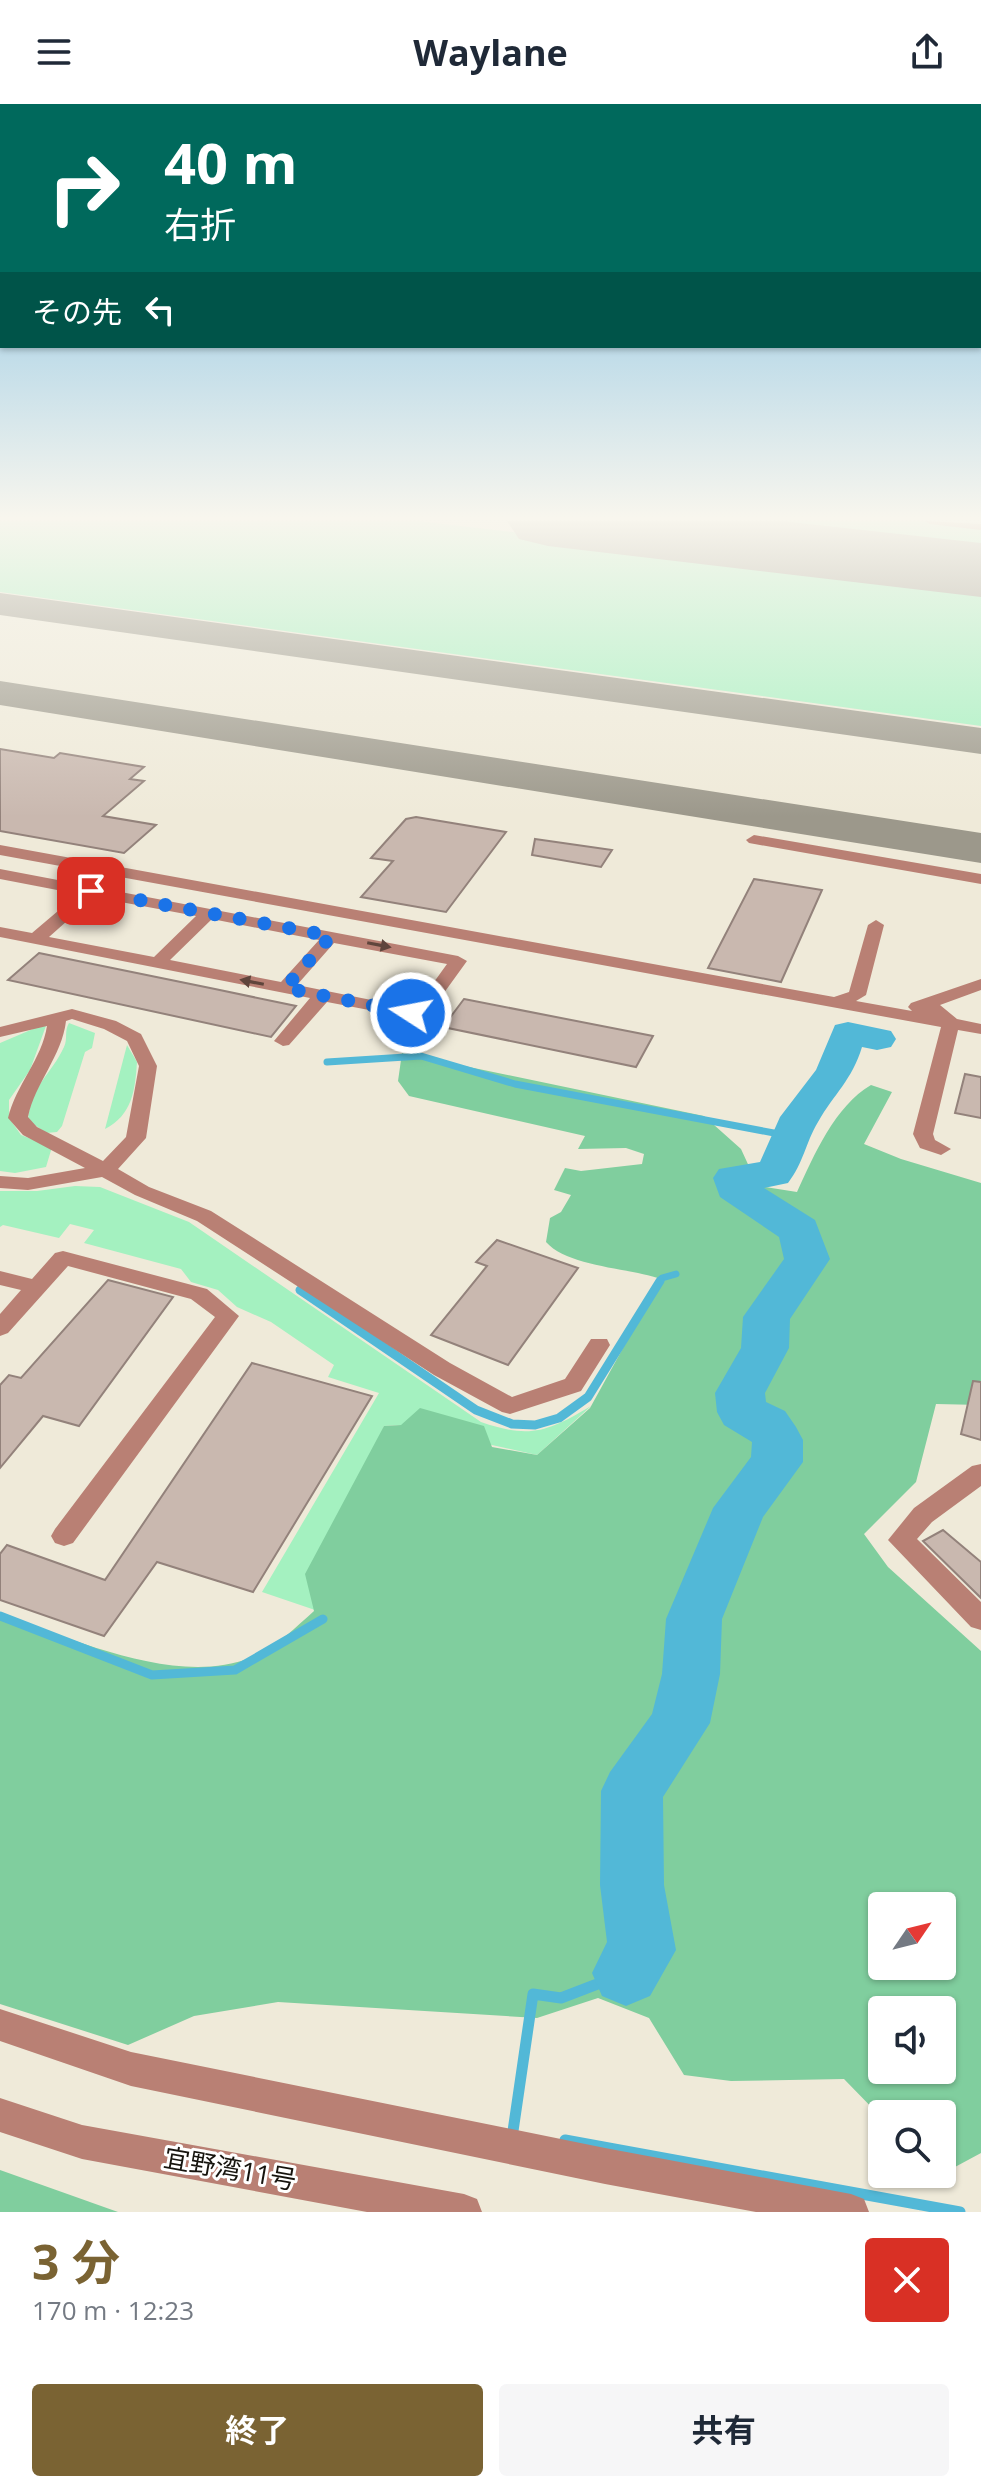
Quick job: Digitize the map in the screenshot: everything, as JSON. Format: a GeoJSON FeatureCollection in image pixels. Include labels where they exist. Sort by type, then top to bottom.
{"type":"FeatureCollection","features":[{"type":"Feature","properties":{"kind":"street"},"geometry":{"type":"LineString","coordinates":[[754,840],[981,879]]}},
{"type":"Feature","properties":{"kind":"street"},"geometry":{"type":"LineString","coordinates":[[0,850],[836,1002],[862,1001],[893,1012],[981,1029]]}},
{"type":"Feature","properties":{"kind":"street"},"geometry":{"type":"LineString","coordinates":[[0,874],[453,959],[458,965],[419,1013],[0,932]]}},
{"type":"Feature","properties":{"kind":"street"},"geometry":{"type":"LineString","coordinates":[[36,939],[91,891]]}},
{"type":"Feature","properties":{"kind":"street"},"geometry":{"type":"LineString","coordinates":[[158,963],[209,913]]}},
{"type":"Feature","properties":{"kind":"street"},"geometry":{"type":"LineString","coordinates":[[862,1001],[876,925]]}},
{"type":"Feature","properties":{"kind":"street"},"geometry":{"type":"LineString","coordinates":[[285,988],[331,936]]}},
{"type":"Feature","properties":{"kind":"street"},"geometry":{"type":"LineString","coordinates":[[893,1012],[928,1004],[981,984]]}},
{"type":"Feature","properties":{"kind":"street"},"geometry":{"type":"LineString","coordinates":[[283,1041],[322,996]]}},
{"type":"Feature","properties":{"kind":"street"},"geometry":{"type":"LineString","coordinates":[[928,1004],[951,1023]]}},
{"type":"Feature","properties":{"kind":"street"},"geometry":{"type":"LineString","coordinates":[[0,1032],[72,1014],[110,1025],[135,1038],[148,1066],[136,1138],[105,1170],[28,1184],[0,1182]]}},
{"type":"Feature","properties":{"kind":"street"},"geometry":{"type":"LineString","coordinates":[[57,1017],[57,1034],[27,1088],[18,1118],[30,1131],[142,1191],[204,1216],[442,1369],[510,1406],[573,1385],[599,1345]]}},
{"type":"Feature","properties":{"kind":"street"},"geometry":{"type":"LineString","coordinates":[[941,1149],[927,1144],[923,1134],[951,1023]]}},
{"type":"Feature","properties":{"kind":"street"},"geometry":{"type":"LineString","coordinates":[[0,1328],[63,1258],[199,1294],[228,1316],[64,1536]]}},
{"type":"Feature","properties":{"kind":"street"},"geometry":{"type":"LineString","coordinates":[[0,1278],[37,1287]]}},
{"type":"Feature","properties":{"kind":"street"},"geometry":{"type":"LineString","coordinates":[[981,1473],[923,1515],[901,1540],[981,1619]]}},
{"type":"Feature","properties":{"kind":"street"},"geometry":{"type":"LineString","coordinates":[[0,2025],[131,2069],[605,2166],[851,2212]]}},
{"type":"Feature","properties":{"kind":"street","name":"宜野湾11号"},"geometry":{"type":"LineString","coordinates":[[0,2115],[82,2142],[464,2212]]}},
{"type":"Feature","properties":{"kind":"green space"},"geometry":{"type":"Polygon","coordinates":[[[200,619],[981,619],[981,726],[200,619]]]}},
{"type":"Feature","properties":{"kind":"green space"},"geometry":{"type":"Polygon","coordinates":[[[47,1023],[30,1070],[9,1100],[9,1118],[21,1135],[52,1147],[46,1167],[15,1173],[0,1171],[0,1043],[47,1023]]]}},
{"type":"Feature","properties":{"kind":"green space"},"geometry":{"type":"Polygon","coordinates":[[[69,1023],[95,1033],[92,1048],[85,1052],[62,1126],[57,1132],[46,1133],[28,1120],[30,1108],[37,1089],[64,1047],[69,1023]]]}},
{"type":"Feature","properties":{"kind":"green space"},"geometry":{"type":"Polygon","coordinates":[[[127,1045],[137,1062],[133,1092],[121,1117],[105,1129],[127,1045]]]}},
{"type":"Feature","properties":{"kind":"green space"},"geometry":{"type":"Polygon","coordinates":[[[402,1053],[704,1116],[741,1149],[758,1186],[797,1192],[818,1147],[836,1118],[871,1085],[892,1092],[864,1144],[901,1159],[981,1183],[981,1405],[936,1404],[916,1482],[864,1534],[888,1567],[981,1651],[981,2153],[956,2166],[956,2100],[868,2100],[868,2104],[844,2079],[731,2081],[684,2075],[649,2018],[598,1998],[537,2018],[278,2002],[194,2016],[128,2045],[0,2004],[0,1615],[91,1646],[157,1663],[190,1667],[221,1665],[259,1654],[314,1611],[305,1574],[384,1426],[401,1425],[420,1408],[484,1426],[492,1447],[537,1455],[590,1408],[661,1279],[584,1262],[569,1257],[546,1242],[550,1218],[561,1212],[571,1195],[554,1190],[565,1168],[581,1171],[642,1164],[644,1154],[626,1148],[578,1149],[585,1136],[409,1096],[398,1081],[402,1053]]]}},
{"type":"Feature","properties":{"kind":"green space"},"geometry":{"type":"Polygon","coordinates":[[[75,1186],[100,1187],[189,1222],[481,1422],[513,1430],[538,1430],[562,1422],[591,1406],[537,1455],[401,1425],[384,1426],[315,1610],[262,1592],[379,1393],[328,1377],[334,1365],[271,1322],[237,1307],[218,1290],[191,1282],[181,1269],[84,1243],[94,1230],[70,1224],[59,1238],[3,1225],[0,1227],[0,1191],[37,1191],[75,1186]]]}},
{"type":"Feature","properties":{"kind":"green space"},"geometry":{"type":"Polygon","coordinates":[[[0,2170],[118,2212],[0,2212],[0,2170]]]}},
{"type":"Feature","properties":{"kind":"building"},"geometry":{"type":"Polygon","coordinates":[[[0,749],[54,758],[60,753],[144,767],[130,779],[144,781],[103,816],[156,825],[124,853],[0,831],[0,749]]]}},
{"type":"Feature","properties":{"kind":"building"},"geometry":{"type":"Polygon","coordinates":[[[416,817],[506,832],[446,912],[361,897],[393,861],[371,858],[406,819],[416,817]]]}},
{"type":"Feature","properties":{"kind":"building"},"geometry":{"type":"Polygon","coordinates":[[[535,839],[612,850],[601,867],[532,855],[535,839]]]}},
{"type":"Feature","properties":{"kind":"building"},"geometry":{"type":"Polygon","coordinates":[[[754,879],[822,890],[781,982],[708,968],[754,879]]]}},
{"type":"Feature","properties":{"kind":"building"},"geometry":{"type":"Polygon","coordinates":[[[39,953],[296,1006],[271,1037],[8,980],[39,953]]]}},
{"type":"Feature","properties":{"kind":"building"},"geometry":{"type":"Polygon","coordinates":[[[464,999],[653,1036],[636,1067],[443,1027],[464,999]]]}},
{"type":"Feature","properties":{"kind":"building"},"geometry":{"type":"Polygon","coordinates":[[[965,1074],[981,1077],[981,1118],[955,1113],[965,1074]]]}},
{"type":"Feature","properties":{"kind":"building"},"geometry":{"type":"Polygon","coordinates":[[[497,1240],[578,1268],[508,1365],[431,1335],[487,1266],[476,1262],[497,1240]]]}},
{"type":"Feature","properties":{"kind":"building"},"geometry":{"type":"Polygon","coordinates":[[[108,1280],[173,1297],[79,1426],[43,1416],[0,1468],[0,1385],[9,1375],[21,1378],[108,1280]]]}},
{"type":"Feature","properties":{"kind":"building"},"geometry":{"type":"Polygon","coordinates":[[[252,1363],[372,1396],[253,1592],[157,1562],[104,1636],[0,1600],[0,1554],[7,1545],[105,1580],[252,1363]]]}},
{"type":"Feature","properties":{"kind":"building"},"geometry":{"type":"Polygon","coordinates":[[[973,1381],[981,1382],[981,1440],[961,1434],[973,1381]]]}},
{"type":"Feature","properties":{"kind":"building"},"geometry":{"type":"Polygon","coordinates":[[[943,1530],[981,1562],[981,1598],[923,1541],[943,1530]]]}},
{"type":"Feature","properties":{"kind":"waterway"},"geometry":{"type":"LineString","coordinates":[[626,1973],[642,1950],[632,1885],[632,1791],[680,1723],[691,1674],[694,1619],[740,1508],[777,1462],[778,1440],[767,1424],[742,1412],[740,1393],[765,1348],[767,1317],[792,1285],[807,1259],[799,1230],[735,1188],[734,1178],[773,1174],[784,1160],[787,1142],[800,1117],[835,1072],[848,1033],[877,1039]]}},
{"type":"Feature","properties":{"kind":"waterway"},"geometry":{"type":"LineString","coordinates":[[327,1062],[421,1056],[515,1084],[790,1136]]}},
{"type":"Feature","properties":{"kind":"waterway"},"geometry":{"type":"LineString","coordinates":[[659,1283],[662,1278],[676,1274]]}},
{"type":"Feature","properties":{"kind":"waterway"},"geometry":{"type":"LineString","coordinates":[[300,1290],[476,1410],[512,1424],[535,1425],[559,1418],[588,1397],[660,1281]]}},
{"type":"Feature","properties":{"kind":"waterway"},"geometry":{"type":"LineString","coordinates":[[0,1616],[152,1675],[235,1670],[323,1619]]}},
{"type":"Feature","properties":{"kind":"waterway"},"geometry":{"type":"LineString","coordinates":[[513,2131],[533,1994],[561,1998],[626,1973]]}},
{"type":"Feature","properties":{"kind":"waterway"},"geometry":{"type":"LineString","coordinates":[[565,2140],[960,2212]]}},
{"type":"Feature","properties":{"kind":"taxiway"},"geometry":{"type":"LineString","coordinates":[[110,619],[981,741]]}},
{"type":"Feature","properties":{"kind":"taxiway"},"geometry":{"type":"LineString","coordinates":[[0,693],[981,848]]}},
{"type":"Feature","properties":{"kind":"route"},"geometry":{"type":"LineString","coordinates":[[91,891],[331,936],[285,988],[411,1013]]}}]}
